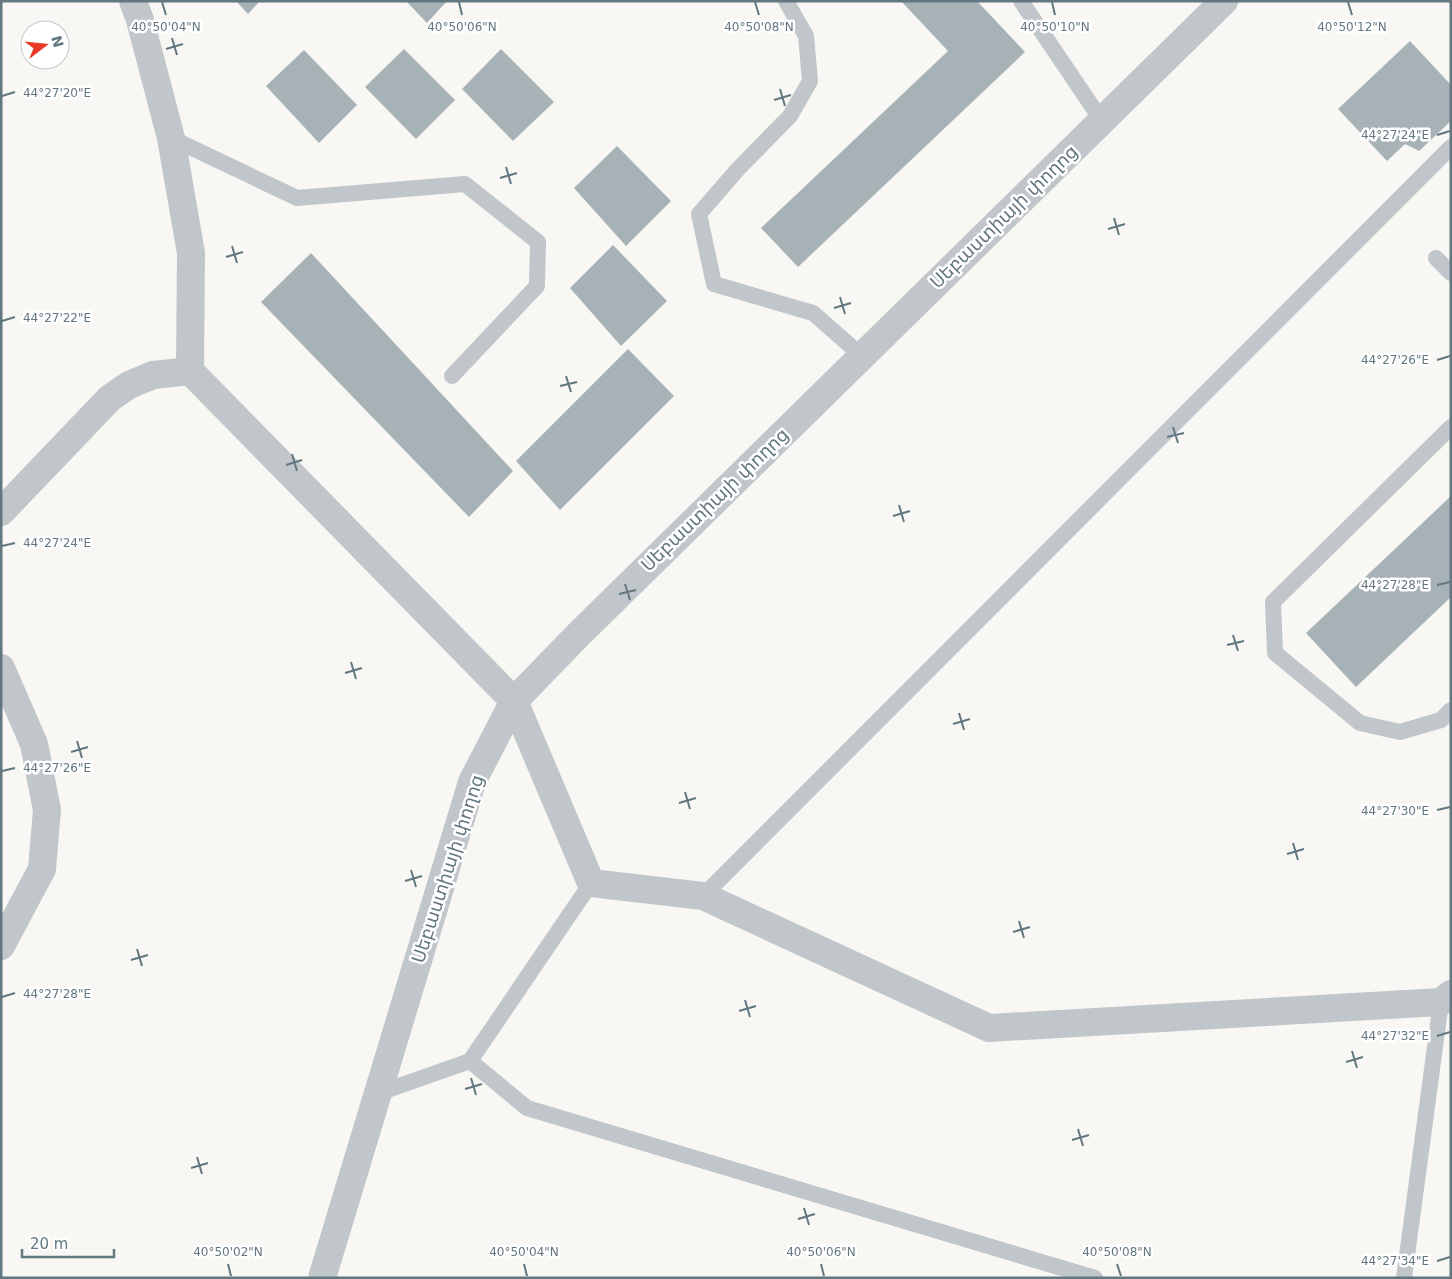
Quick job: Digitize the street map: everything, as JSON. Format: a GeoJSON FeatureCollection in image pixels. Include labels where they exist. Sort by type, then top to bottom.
{"type":"FeatureCollection","features":[{"type":"Feature","properties":{"kind":"street"},"geometry":{"type":"LineString","coordinates":[[133,1],[140,20],[171,138],[191,253],[190,371],[514,702],[591,883],[703,896],[989,1028],[1446,998]]}},
{"type":"Feature","properties":{"kind":"street","name":"Սեբաստիայի փողոց"},"geometry":{"type":"LineString","coordinates":[[326,1268],[472,782],[514,702],[578,635],[1224,1]]}},
{"type":"Feature","properties":{"kind":"street"},"geometry":{"type":"LineString","coordinates":[[1,512],[110,398],[129,385],[153,375],[190,371]]}},
{"type":"Feature","properties":{"kind":"street"},"geometry":{"type":"LineString","coordinates":[[1,668],[34,744],[47,810],[42,869],[1,946]]}},
{"type":"Feature","properties":{"kind":"street"},"geometry":{"type":"LineString","coordinates":[[310,1278],[326,1268]]}},
{"type":"Feature","properties":{"kind":"lane"},"geometry":{"type":"LineString","coordinates":[[786,1],[806,36],[810,81],[790,116],[738,169],[699,214],[714,284],[813,312],[862,356]]}},
{"type":"Feature","properties":{"kind":"lane"},"geometry":{"type":"LineString","coordinates":[[1021,1],[1102,121]]}},
{"type":"Feature","properties":{"kind":"lane"},"geometry":{"type":"LineString","coordinates":[[171,138],[297,198],[465,184],[538,242],[537,286],[452,376]]}},
{"type":"Feature","properties":{"kind":"lane"},"geometry":{"type":"LineString","coordinates":[[703,896],[1451,147]]}},
{"type":"Feature","properties":{"kind":"lane"},"geometry":{"type":"LineString","coordinates":[[1436,258],[1451,273]]}},
{"type":"Feature","properties":{"kind":"lane"},"geometry":{"type":"LineString","coordinates":[[1451,427],[1273,602],[1275,653],[1360,722],[1400,732],[1441,720],[1451,710]]}},
{"type":"Feature","properties":{"kind":"lane"},"geometry":{"type":"LineString","coordinates":[[379,1093],[470,1061],[591,883]]}},
{"type":"Feature","properties":{"kind":"lane"},"geometry":{"type":"LineString","coordinates":[[1404,1278],[1446,998]]}},
{"type":"Feature","properties":{"kind":"lane"},"geometry":{"type":"LineString","coordinates":[[470,1061],[527,1108],[1095,1278]]}},
{"type":"Feature","properties":{"kind":"building"},"geometry":{"type":"Polygon","coordinates":[[[236,1],[260,1],[248,14],[236,1]]]}},
{"type":"Feature","properties":{"kind":"building"},"geometry":{"type":"Polygon","coordinates":[[[406,1],[447,1],[427,23],[406,1]]]}},
{"type":"Feature","properties":{"kind":"building"},"geometry":{"type":"Polygon","coordinates":[[[901,1],[977,1],[1025,52],[798,267],[761,228],[948,51],[901,1]]]}},
{"type":"Feature","properties":{"kind":"building"},"geometry":{"type":"Polygon","coordinates":[[[1410,41],[1451,85],[1451,121],[1419,151],[1405,144],[1387,161],[1338,109],[1410,41]]]}},
{"type":"Feature","properties":{"kind":"building"},"geometry":{"type":"Polygon","coordinates":[[[404,49],[455,100],[416,139],[365,87],[404,49]]]}},
{"type":"Feature","properties":{"kind":"building"},"geometry":{"type":"Polygon","coordinates":[[[501,49],[554,102],[513,141],[462,89],[501,49]]]}},
{"type":"Feature","properties":{"kind":"building"},"geometry":{"type":"Polygon","coordinates":[[[304,50],[357,105],[319,143],[266,86],[304,50]]]}},
{"type":"Feature","properties":{"kind":"building"},"geometry":{"type":"Polygon","coordinates":[[[617,146],[671,201],[626,246],[574,188],[617,146]]]}},
{"type":"Feature","properties":{"kind":"building"},"geometry":{"type":"Polygon","coordinates":[[[613,245],[667,301],[621,346],[570,288],[613,245]]]}},
{"type":"Feature","properties":{"kind":"building"},"geometry":{"type":"Polygon","coordinates":[[[311,253],[513,471],[469,517],[261,302],[311,253]]]}},
{"type":"Feature","properties":{"kind":"building"},"geometry":{"type":"Polygon","coordinates":[[[628,349],[674,396],[560,510],[516,461],[628,349]]]}},
{"type":"Feature","properties":{"kind":"building"},"geometry":{"type":"Polygon","coordinates":[[[1451,496],[1451,597],[1356,687],[1306,633],[1451,496]]]}}]}
